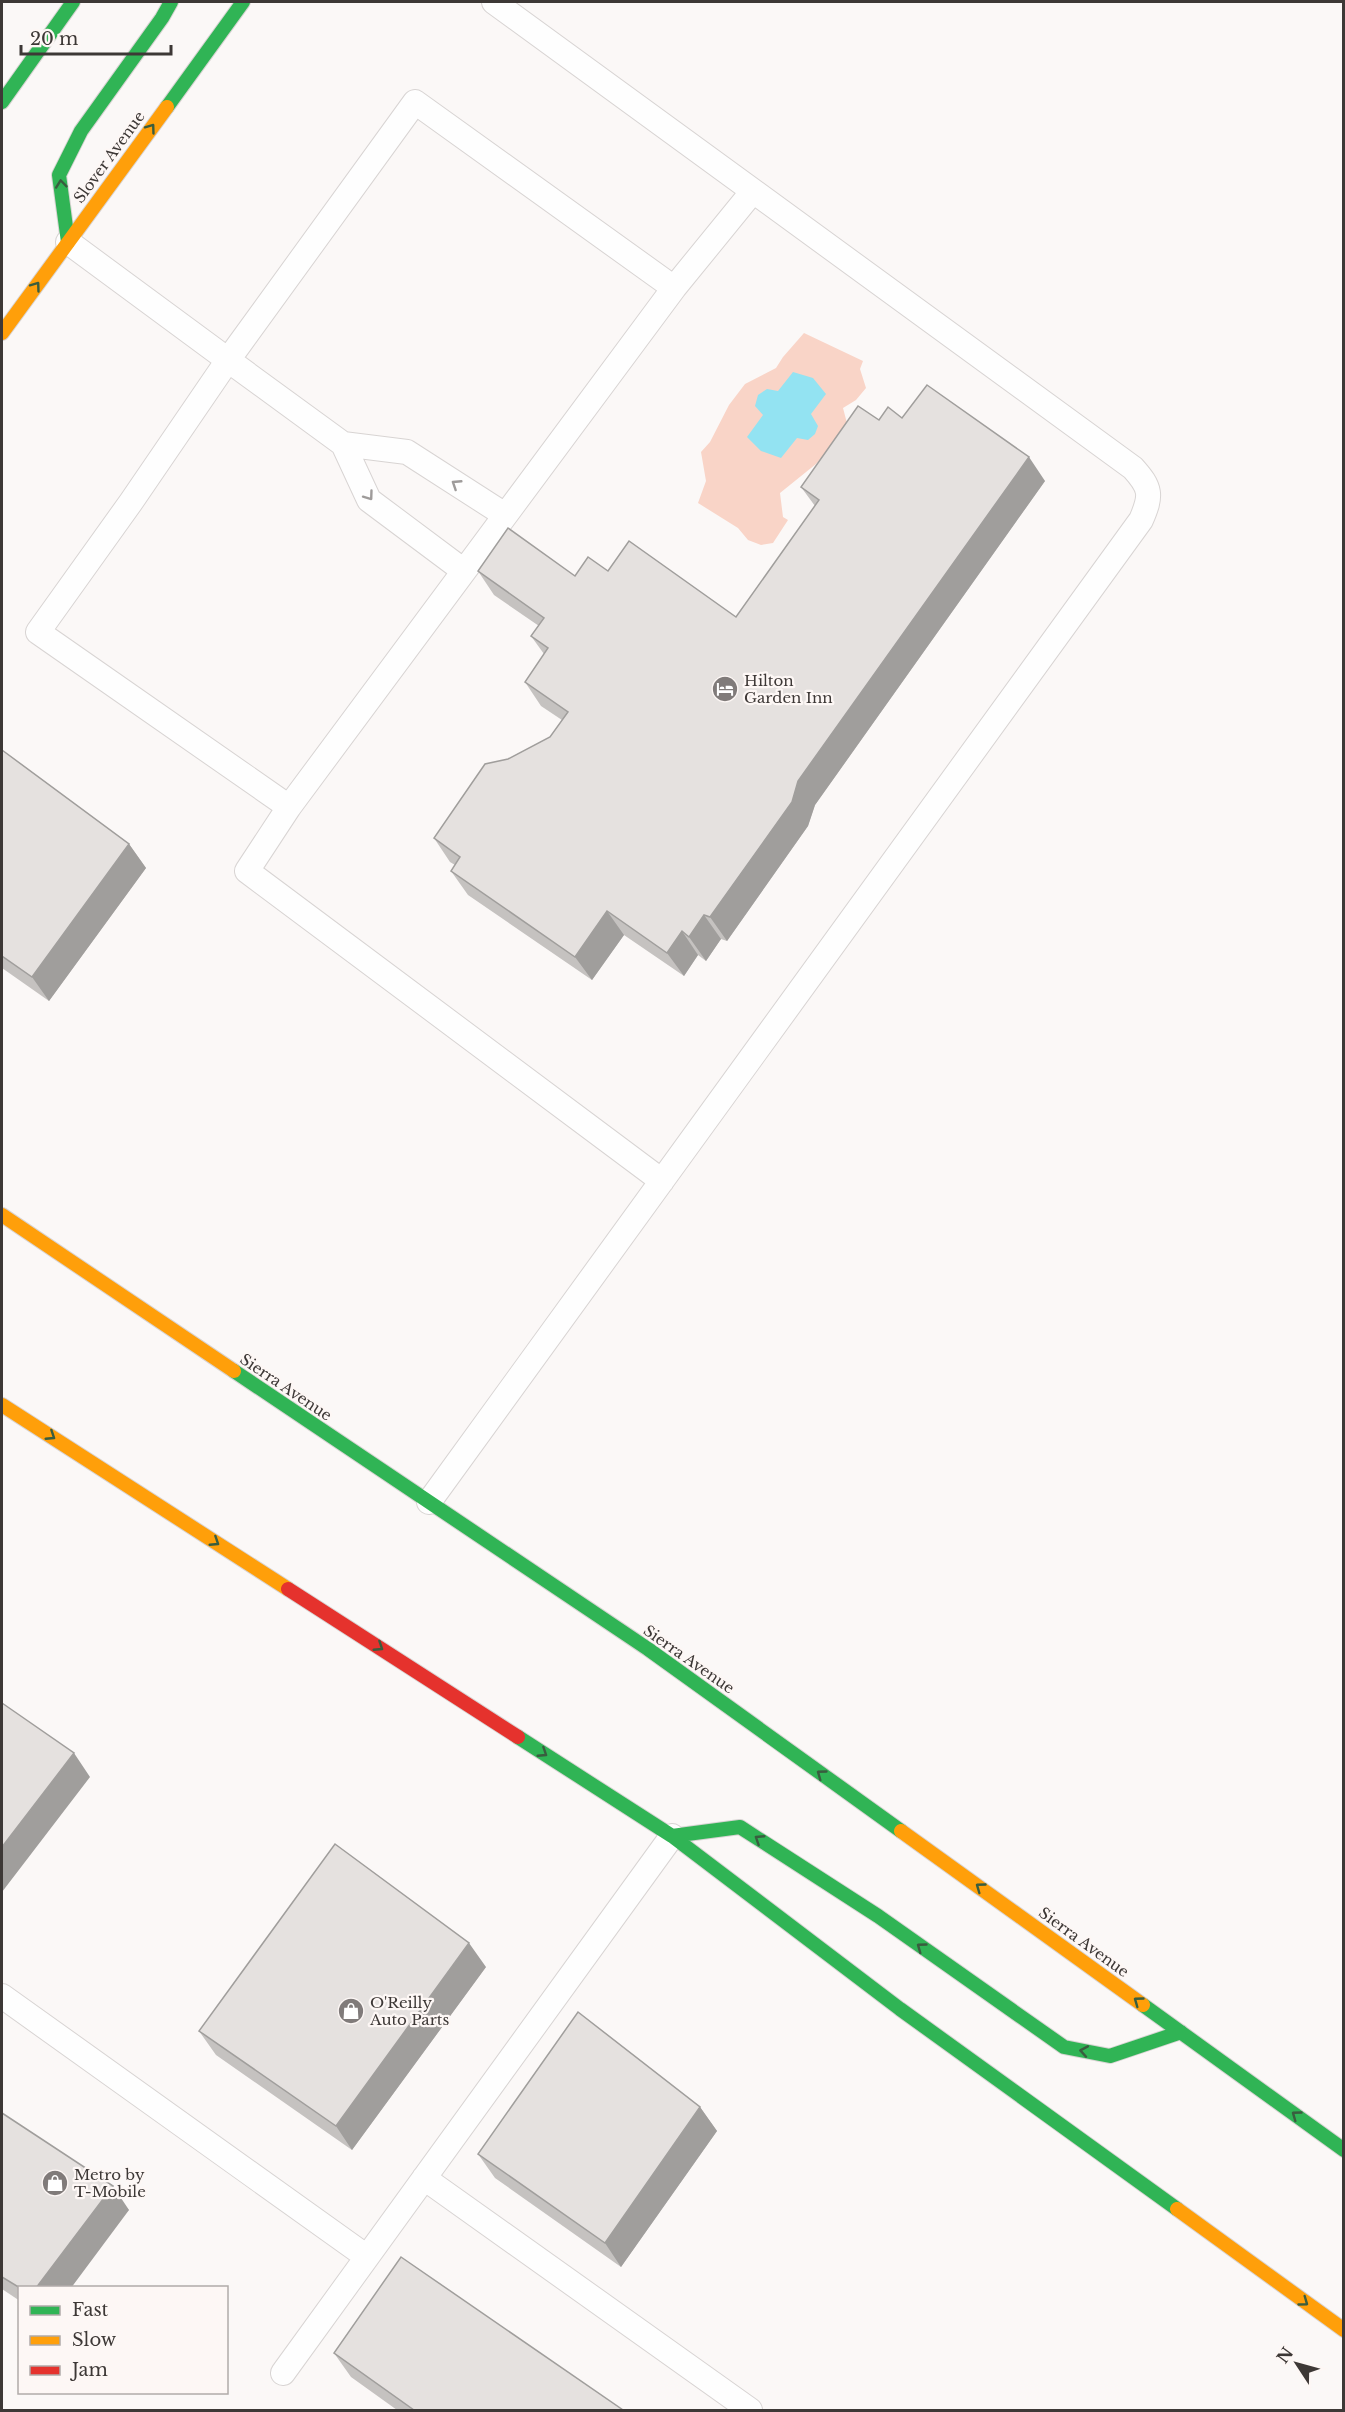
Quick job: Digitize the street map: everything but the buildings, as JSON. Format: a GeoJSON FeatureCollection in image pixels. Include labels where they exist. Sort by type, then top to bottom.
{"type":"FeatureCollection","features":[{"type":"Feature","properties":{"kind":"main road"},"geometry":{"type":"LineString","coordinates":[[2,102],[74,2]]}},
{"type":"Feature","properties":{"kind":"main road"},"geometry":{"type":"LineString","coordinates":[[68,242],[59,175],[81,131],[171,2]]}},
{"type":"Feature","properties":{"kind":"main road","name":"Slover Avenue"},"geometry":{"type":"LineString","coordinates":[[2,333],[243,2]]}},
{"type":"Feature","properties":{"kind":"main road","name":"Sierra Avenue"},"geometry":{"type":"LineString","coordinates":[[2,1215],[648,1649],[1344,2150]]}},
{"type":"Feature","properties":{"kind":"main road"},"geometry":{"type":"LineString","coordinates":[[2,1405],[672,1836],[900,2009],[1344,2330]]}},
{"type":"Feature","properties":{"kind":"main road"},"geometry":{"type":"LineString","coordinates":[[672,1836],[740,1827],[878,1916],[1064,2047],[1110,2056],[1181,2032]]}},
{"type":"Feature","properties":{"kind":"lane"},"geometry":{"type":"LineString","coordinates":[[429,1502],[1141,520],[1149,501],[1147,483],[1133,468],[494,2]]}},
{"type":"Feature","properties":{"kind":"lane"},"geometry":{"type":"LineString","coordinates":[[289,807],[38,632],[228,360],[415,102],[674,288]]}},
{"type":"Feature","properties":{"kind":"lane"},"geometry":{"type":"LineString","coordinates":[[662,1180],[246,871],[289,807],[674,288],[753,191]]}},
{"type":"Feature","properties":{"kind":"lane"},"geometry":{"type":"LineString","coordinates":[[68,242],[343,444],[369,500],[464,571]]}},
{"type":"Feature","properties":{"kind":"lane"},"geometry":{"type":"LineString","coordinates":[[343,444],[407,452],[505,515]]}},
{"type":"Feature","properties":{"kind":"lane"},"geometry":{"type":"LineString","coordinates":[[283,2373],[672,1836]]}},
{"type":"Feature","properties":{"kind":"lane"},"geometry":{"type":"LineString","coordinates":[[2,1996],[368,2257]]}},
{"type":"Feature","properties":{"kind":"lane"},"geometry":{"type":"LineString","coordinates":[[424,2178],[750,2410]]}},
{"type":"Feature","properties":{"kind":"shaded area"},"geometry":{"type":"Polygon","coordinates":[[[804,333],[863,361],[860,369],[866,388],[856,400],[843,408],[848,427],[816,464],[780,493],[783,517],[788,520],[773,543],[761,545],[748,540],[738,528],[698,503],[706,481],[701,452],[710,442],[729,405],[745,384],[776,368],[804,333]]]}},
{"type":"Feature","properties":{"kind":"water"},"geometry":{"type":"Polygon","coordinates":[[[793,372],[813,378],[826,394],[811,414],[818,426],[815,434],[808,440],[797,438],[781,458],[761,451],[747,437],[763,415],[755,406],[758,395],[767,389],[778,391],[793,372]]]}},
{"type":"Feature","properties":{"kind":"traffic: fast"},"geometry":{"type":"LineString","coordinates":[[2,102],[73,2]]}},
{"type":"Feature","properties":{"kind":"traffic: fast"},"geometry":{"type":"LineString","coordinates":[[68,242],[59,175],[81,131],[171,2]]}},
{"type":"Feature","properties":{"kind":"traffic: fast"},"geometry":{"type":"LineString","coordinates":[[167,107],[243,2]]}},
{"type":"Feature","properties":{"kind":"traffic: fast"},"geometry":{"type":"LineString","coordinates":[[234,1371],[648,1649],[901,1831]]}},
{"type":"Feature","properties":{"kind":"traffic: fast"},"geometry":{"type":"LineString","coordinates":[[518,1737],[672,1836],[900,2009],[1177,2209]]}},
{"type":"Feature","properties":{"kind":"traffic: fast"},"geometry":{"type":"LineString","coordinates":[[672,1836],[740,1827],[878,1916],[1064,2047],[1110,2056],[1181,2032]]}},
{"type":"Feature","properties":{"kind":"traffic: fast"},"geometry":{"type":"LineString","coordinates":[[1143,2005],[1344,2150]]}},
{"type":"Feature","properties":{"kind":"traffic: slow"},"geometry":{"type":"LineString","coordinates":[[2,333],[167,107]]}},
{"type":"Feature","properties":{"kind":"traffic: slow"},"geometry":{"type":"LineString","coordinates":[[2,1215],[234,1371]]}},
{"type":"Feature","properties":{"kind":"traffic: slow"},"geometry":{"type":"LineString","coordinates":[[2,1405],[288,1589]]}},
{"type":"Feature","properties":{"kind":"traffic: slow"},"geometry":{"type":"LineString","coordinates":[[901,1831],[1143,2005]]}},
{"type":"Feature","properties":{"kind":"traffic: slow"},"geometry":{"type":"LineString","coordinates":[[1177,2209],[1344,2330]]}},
{"type":"Feature","properties":{"kind":"traffic: jam"},"geometry":{"type":"LineString","coordinates":[[288,1589],[518,1737]]}},
{"type":"Feature","properties":{"kind":"place","name":"Hilton Garden Inn"},"geometry":{"type":"Point","coordinates":[725,689]}},
{"type":"Feature","properties":{"kind":"place","name":"O'Reilly Auto Parts"},"geometry":{"type":"Point","coordinates":[351,2011]}},
{"type":"Feature","properties":{"kind":"place","name":"Metro by T-Mobile"},"geometry":{"type":"Point","coordinates":[55,2183]}}]}
